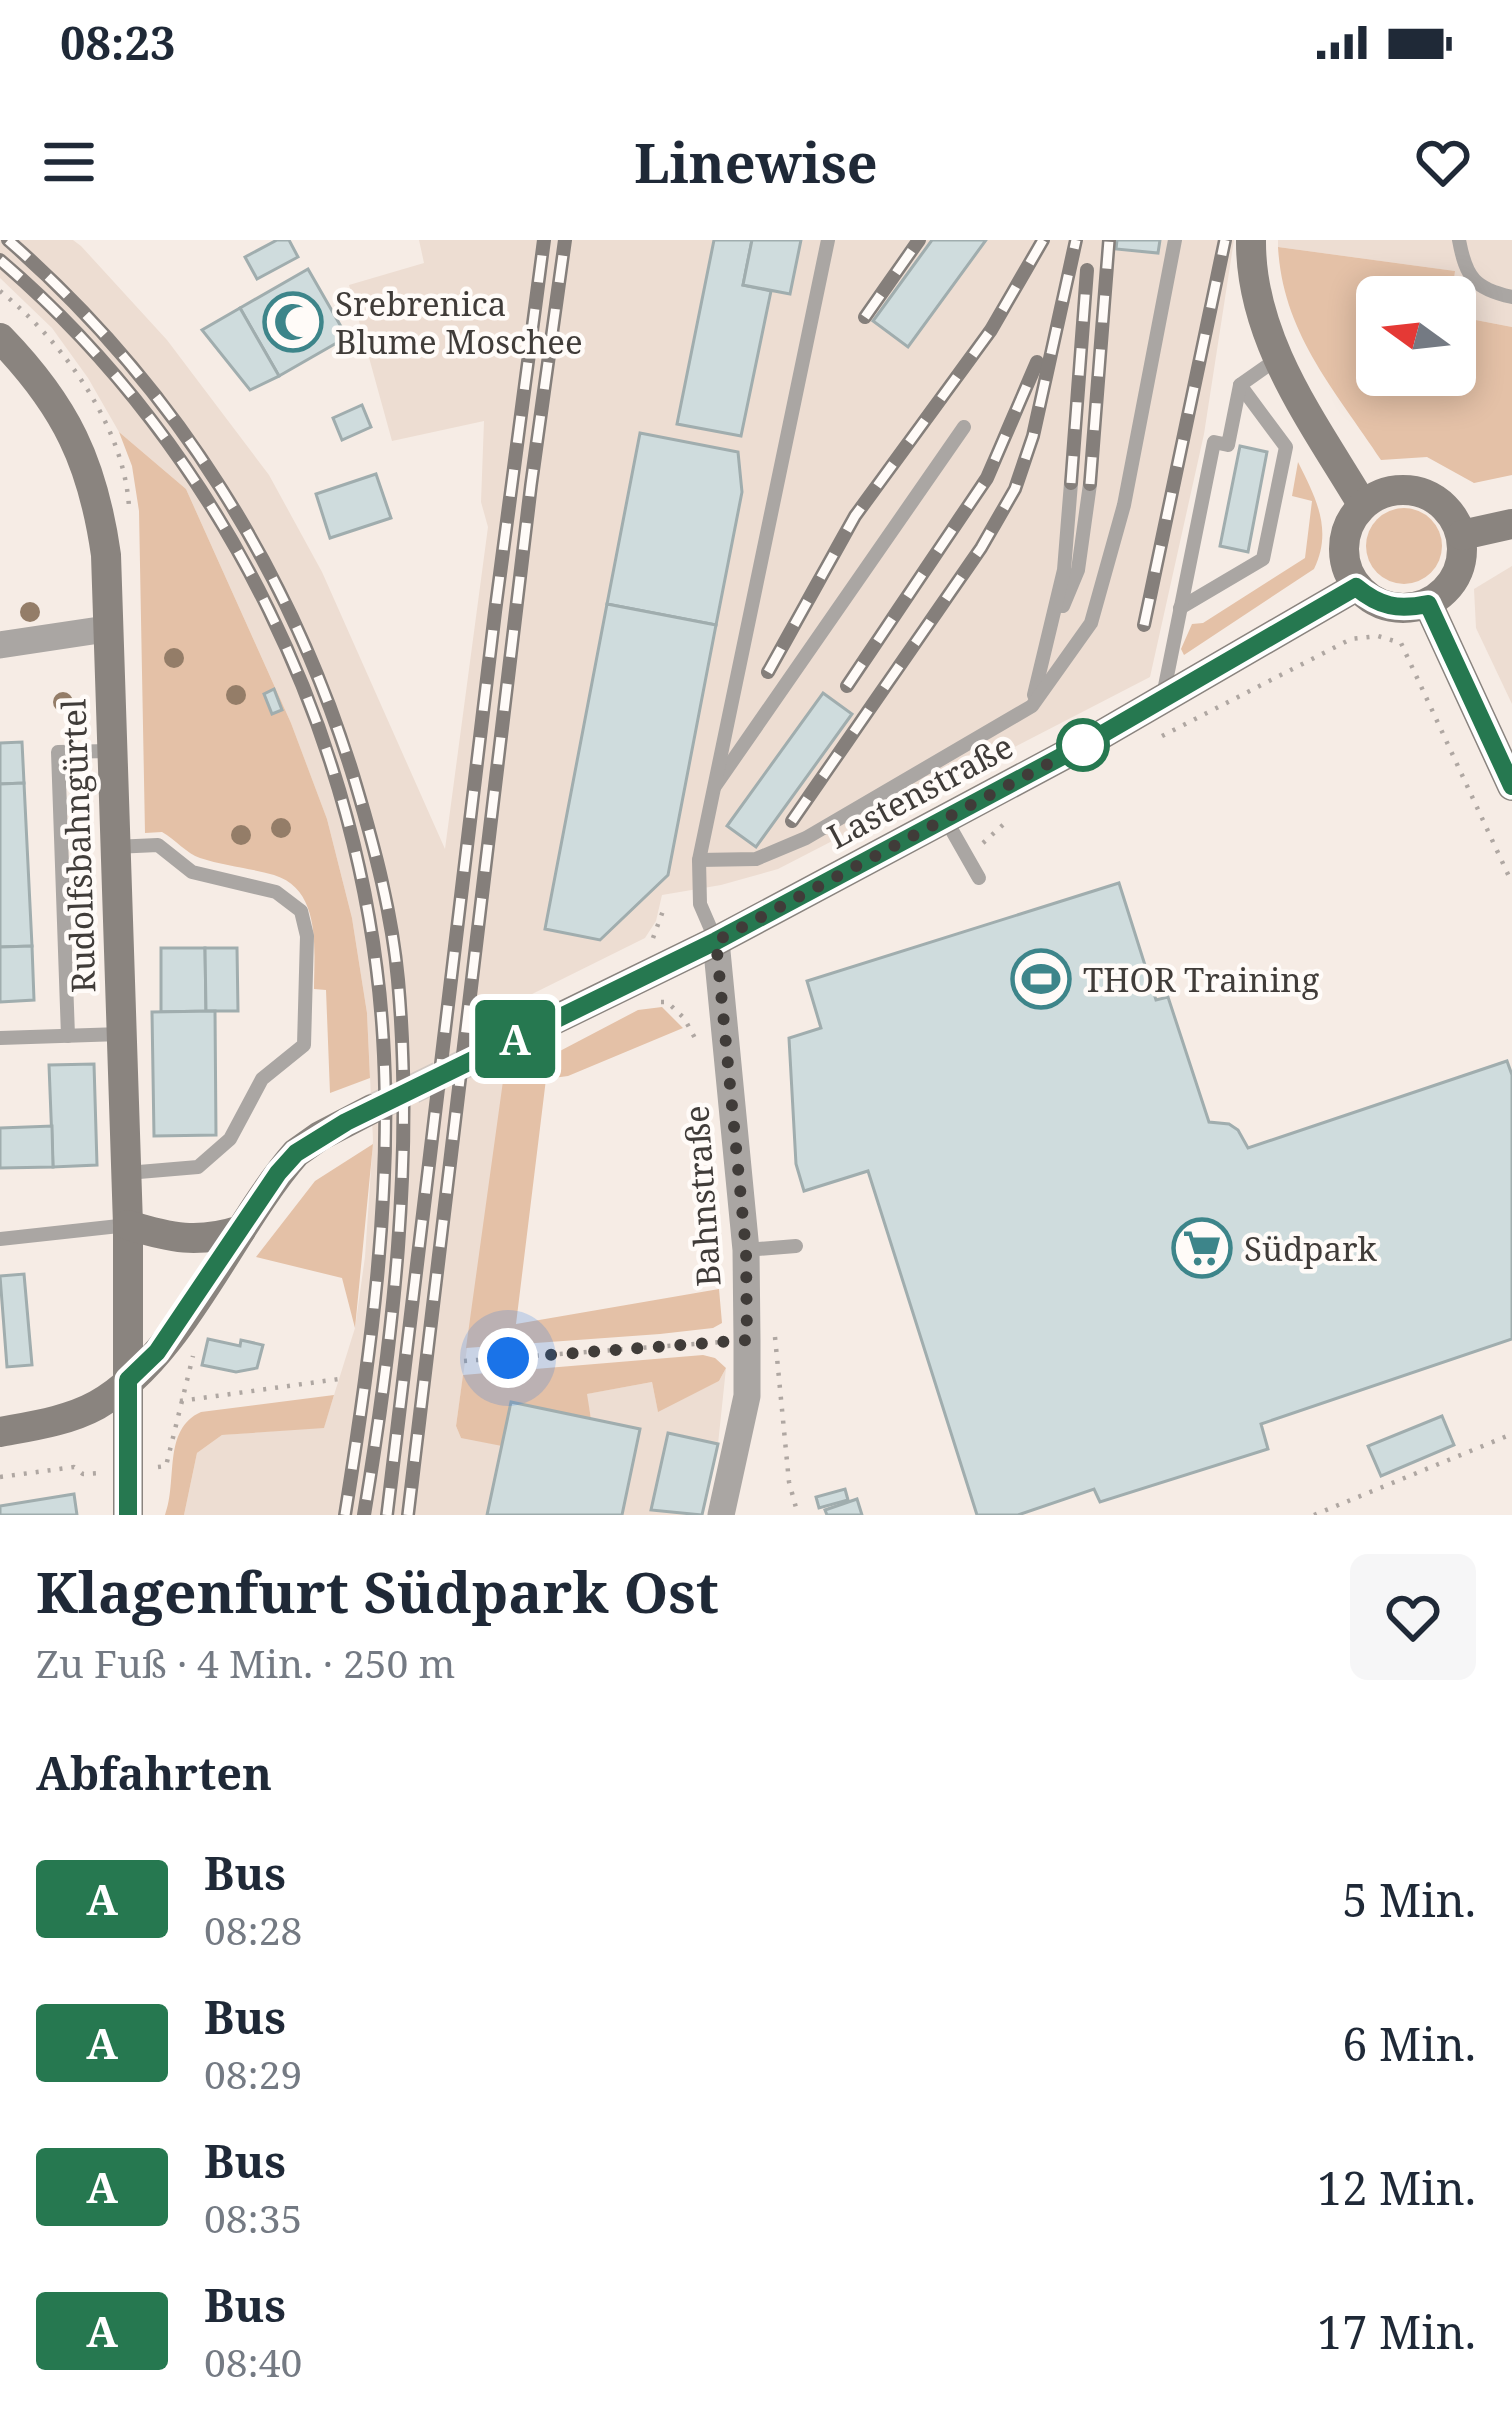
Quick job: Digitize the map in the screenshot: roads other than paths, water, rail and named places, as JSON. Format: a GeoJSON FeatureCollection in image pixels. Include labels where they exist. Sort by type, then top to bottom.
{"type":"FeatureCollection","features":[{"type":"Feature","properties":{"kind":"street"},"geometry":{"type":"LineString","coordinates":[[1251,240],[1259,314],[1295,393],[1362,504]]}},
{"type":"Feature","properties":{"kind":"street","name":"Rudolfsbahngürtel"},"geometry":{"type":"LineString","coordinates":[[0,338],[64,419],[98,497],[106,555],[128,1225],[128,1515]]}},
{"type":"Feature","properties":{"kind":"street"},"geometry":{"type":"LineString","coordinates":[[1387,490],[1423,491],[1450,509],[1462,535],[1463,558],[1450,586],[1428,604],[1401,609],[1375,603],[1356,587],[1343,560],[1346,530],[1362,504],[1387,490]]}},
{"type":"Feature","properties":{"kind":"street"},"geometry":{"type":"LineString","coordinates":[[1462,535],[1512,524]]}},
{"type":"Feature","properties":{"kind":"street","name":"Lastenstraße"},"geometry":{"type":"LineString","coordinates":[[509,1042],[716,941],[945,818],[1162,701],[1356,587]]}},
{"type":"Feature","properties":{"kind":"street"},"geometry":{"type":"LineString","coordinates":[[1428,604],[1512,786]]}},
{"type":"Feature","properties":{"kind":"street"},"geometry":{"type":"LineString","coordinates":[[0,645],[106,629]]}},
{"type":"Feature","properties":{"kind":"street","name":"Bahnstraße"},"geometry":{"type":"LineString","coordinates":[[716,941],[746,1250],[747,1340],[747,1396],[722,1515]]}},
{"type":"Feature","properties":{"kind":"street"},"geometry":{"type":"LineString","coordinates":[[0,1432],[94,1407],[128,1380],[157,1352],[296,1153],[372,1109]]}},
{"type":"Feature","properties":{"kind":"street"},"geometry":{"type":"LineString","coordinates":[[128,1225],[192,1240],[241,1230]]}},
{"type":"Feature","properties":{"kind":"lane"},"geometry":{"type":"LineString","coordinates":[[716,941],[700,904],[699,860],[828,240]]}},
{"type":"Feature","properties":{"kind":"lane"},"geometry":{"type":"LineString","coordinates":[[699,860],[756,860],[806,838],[1031,706],[1091,623],[1124,505],[1174,240]]}},
{"type":"Feature","properties":{"kind":"lane"},"geometry":{"type":"LineString","coordinates":[[1459,240],[1469,274],[1483,291],[1512,297]]}},
{"type":"Feature","properties":{"kind":"lane"},"geometry":{"type":"LineString","coordinates":[[1162,701],[1214,442],[1228,445],[1240,385],[1279,358]]}},
{"type":"Feature","properties":{"kind":"lane"},"geometry":{"type":"LineString","coordinates":[[1180,608],[1264,559],[1286,447],[1240,385]]}},
{"type":"Feature","properties":{"kind":"lane"},"geometry":{"type":"LineString","coordinates":[[712,790],[964,427]]}},
{"type":"Feature","properties":{"kind":"lane"},"geometry":{"type":"LineString","coordinates":[[1031,706],[1064,570],[1071,483]]}},
{"type":"Feature","properties":{"kind":"lane"},"geometry":{"type":"LineString","coordinates":[[1050,638],[1078,570],[1090,484]]}},
{"type":"Feature","properties":{"kind":"lane"},"geometry":{"type":"LineString","coordinates":[[68,1036],[58,752],[110,751]]}},
{"type":"Feature","properties":{"kind":"lane"},"geometry":{"type":"LineString","coordinates":[[945,818],[979,878]]}},
{"type":"Feature","properties":{"kind":"lane"},"geometry":{"type":"LineString","coordinates":[[114,847],[158,845],[192,872],[276,892],[301,911],[307,936],[304,1045],[262,1078],[230,1139],[198,1167],[126,1173]]}},
{"type":"Feature","properties":{"kind":"lane"},"geometry":{"type":"LineString","coordinates":[[0,1038],[121,1034]]}},
{"type":"Feature","properties":{"kind":"lane"},"geometry":{"type":"LineString","coordinates":[[0,1239],[128,1225]]}},
{"type":"Feature","properties":{"kind":"lane"},"geometry":{"type":"LineString","coordinates":[[746,1250],[796,1246]]}},
{"type":"Feature","properties":{"kind":"tunnel"},"geometry":{"type":"LineString","coordinates":[[372,1109],[509,1042]]}},
{"type":"Feature","properties":{"kind":"railway"},"geometry":{"type":"LineString","coordinates":[[8,240],[124,357],[221,488],[298,631],[330,707],[363,809],[395,955],[404,1114],[392,1316],[364,1515]]}},
{"type":"Feature","properties":{"kind":"railway"},"geometry":{"type":"LineString","coordinates":[[387,1515],[544,240]]}},
{"type":"Feature","properties":{"kind":"railway"},"geometry":{"type":"LineString","coordinates":[[408,1515],[531,485],[565,240]]}},
{"type":"Feature","properties":{"kind":"railway"},"geometry":{"type":"LineString","coordinates":[[865,317],[919,240]]}},
{"type":"Feature","properties":{"kind":"railway"},"geometry":{"type":"LineString","coordinates":[[768,672],[855,516],[991,330],[1043,240]]}},
{"type":"Feature","properties":{"kind":"railway"},"geometry":{"type":"LineString","coordinates":[[792,821],[981,548],[1015,489],[1033,436],[1076,240]]}},
{"type":"Feature","properties":{"kind":"railway"},"geometry":{"type":"LineString","coordinates":[[1090,484],[1109,240]]}},
{"type":"Feature","properties":{"kind":"railway"},"geometry":{"type":"LineString","coordinates":[[1144,625],[1225,240]]}},
{"type":"Feature","properties":{"kind":"railway"},"geometry":{"type":"LineString","coordinates":[[0,260],[80,336],[152,421],[215,512],[269,610],[313,712],[347,818],[371,927],[383,1037],[385,1156],[377,1277],[345,1515]]}},
{"type":"Feature","properties":{"kind":"railway"},"geometry":{"type":"LineString","coordinates":[[1071,483],[1087,270]]}},
{"type":"Feature","properties":{"kind":"railway"},"geometry":{"type":"LineString","coordinates":[[847,686],[987,478],[1037,362]]}},
{"type":"Feature","properties":{"kind":"place","name":"Srebrenica Blume Moschee"},"geometry":{"type":"Point","coordinates":[293,322]}},
{"type":"Feature","properties":{"kind":"place","name":"THOR Training"},"geometry":{"type":"Point","coordinates":[1041,979]}},
{"type":"Feature","properties":{"kind":"place","name":"Südpark"},"geometry":{"type":"Point","coordinates":[1202,1248]}}]}
